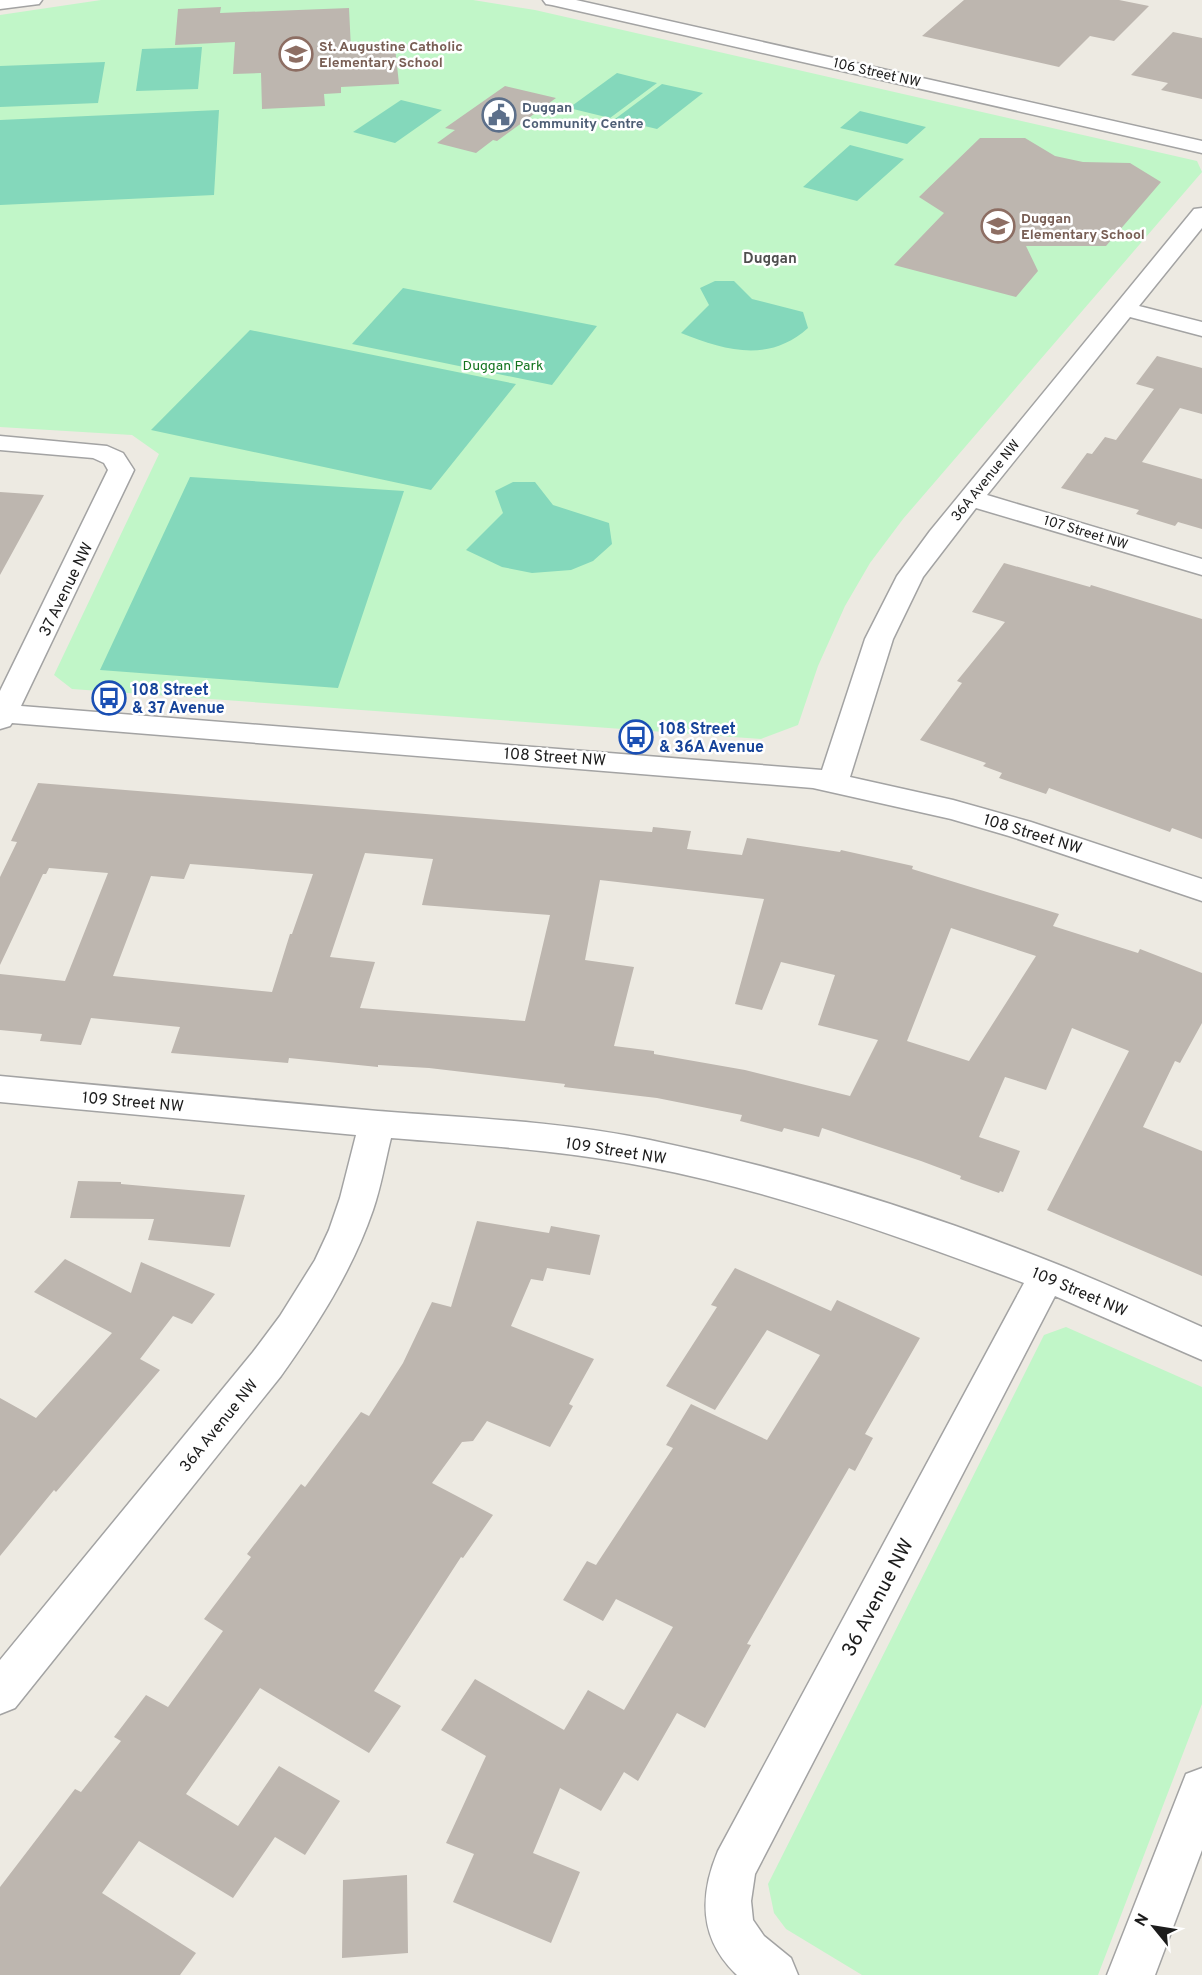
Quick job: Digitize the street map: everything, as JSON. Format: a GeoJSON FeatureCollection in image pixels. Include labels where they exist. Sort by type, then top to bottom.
{"type":"FeatureCollection","features":[{"type":"Feature","properties":{"kind":"street"},"geometry":{"type":"LineString","coordinates":[[0,4],[33,0]]}},
{"type":"Feature","properties":{"kind":"street","name":"106 Street NW"},"geometry":{"type":"LineString","coordinates":[[552,0],[1202,147]]}},
{"type":"Feature","properties":{"kind":"street","name":"36A Avenue NW"},"geometry":{"type":"LineString","coordinates":[[833,782],[869,665],[889,616],[910,576],[1202,214]]}},
{"type":"Feature","properties":{"kind":"street"},"geometry":{"type":"LineString","coordinates":[[1125,309],[1202,329]]}},
{"type":"Feature","properties":{"kind":"street","name":"37 Avenue NW"},"geometry":{"type":"LineString","coordinates":[[0,443],[98,451],[114,458],[121,470],[1,715]]}},
{"type":"Feature","properties":{"kind":"street","name":"107 Street NW"},"geometry":{"type":"LineString","coordinates":[[971,498],[1202,567]]}},
{"type":"Feature","properties":{"kind":"street","name":"108 Street NW"},"geometry":{"type":"LineString","coordinates":[[1,715],[716,769],[833,782],[953,810],[1020,829],[1202,890]]}},
{"type":"Feature","properties":{"kind":"street","name":"109 Street NW"},"geometry":{"type":"LineString","coordinates":[[0,1089],[376,1124],[512,1134],[647,1153],[760,1180],[860,1209],[1047,1276],[1202,1344]]}},
{"type":"Feature","properties":{"kind":"street","name":"36A Avenue NW"},"geometry":{"type":"LineString","coordinates":[[0,1694],[267,1364],[307,1310],[338,1252],[355,1209],[376,1124]]}},
{"type":"Feature","properties":{"kind":"street","name":"36 Avenue NW"},"geometry":{"type":"LineString","coordinates":[[774,1975],[751,1957],[730,1923],[726,1906],[727,1887],[734,1867],[1047,1276]]}},
{"type":"Feature","properties":{"kind":"street"},"geometry":{"type":"LineString","coordinates":[[1131,1975],[1202,1790]]}},
{"type":"Feature","properties":{"kind":"green space","name":"Duggan Park"},"geometry":{"type":"Polygon","coordinates":[[[101,0],[473,0],[535,10],[1197,161],[1202,172],[903,519],[870,563],[845,606],[818,666],[798,725],[761,739],[72,689],[54,675],[159,454],[132,435],[0,427],[0,15],[101,0]]]}},
{"type":"Feature","properties":{"kind":"green space"},"geometry":{"type":"Polygon","coordinates":[[[202,47],[198,89],[136,91],[142,49],[202,47]]]}},
{"type":"Feature","properties":{"kind":"green space"},"geometry":{"type":"Polygon","coordinates":[[[105,62],[98,103],[0,107],[0,66],[105,62]]]}},
{"type":"Feature","properties":{"kind":"green space"},"geometry":{"type":"Polygon","coordinates":[[[617,73],[657,83],[610,118],[569,108],[617,73]]]}},
{"type":"Feature","properties":{"kind":"green space"},"geometry":{"type":"Polygon","coordinates":[[[662,84],[703,93],[657,129],[615,119],[662,84]]]}},
{"type":"Feature","properties":{"kind":"green space"},"geometry":{"type":"Polygon","coordinates":[[[401,100],[442,110],[395,143],[353,132],[401,100]]]}},
{"type":"Feature","properties":{"kind":"green space"},"geometry":{"type":"Polygon","coordinates":[[[219,110],[214,195],[0,205],[0,120],[219,110]]]}},
{"type":"Feature","properties":{"kind":"green space"},"geometry":{"type":"Polygon","coordinates":[[[860,111],[926,127],[907,144],[840,128],[860,111]]]}},
{"type":"Feature","properties":{"kind":"green space"},"geometry":{"type":"Polygon","coordinates":[[[850,145],[904,159],[857,201],[803,187],[850,145]]]}},
{"type":"Feature","properties":{"kind":"green space"},"geometry":{"type":"Polygon","coordinates":[[[715,281],[734,281],[752,299],[803,312],[808,328],[793,339],[763,350],[731,349],[681,333],[709,305],[700,288],[715,281]]]}},
{"type":"Feature","properties":{"kind":"green space"},"geometry":{"type":"Polygon","coordinates":[[[403,288],[597,326],[552,385],[352,344],[403,288]]]}},
{"type":"Feature","properties":{"kind":"green space"},"geometry":{"type":"Polygon","coordinates":[[[250,330],[516,384],[431,490],[151,430],[250,330]]]}},
{"type":"Feature","properties":{"kind":"green space"},"geometry":{"type":"Polygon","coordinates":[[[190,477],[404,491],[338,688],[100,670],[190,477]]]}},
{"type":"Feature","properties":{"kind":"green space"},"geometry":{"type":"Polygon","coordinates":[[[513,482],[535,482],[553,505],[609,523],[612,544],[593,561],[571,570],[532,573],[502,567],[466,550],[503,513],[495,491],[513,482]]]}},
{"type":"Feature","properties":{"kind":"green space"},"geometry":{"type":"Polygon","coordinates":[[[1066,1327],[1202,1387],[1202,1704],[1098,1975],[862,1975],[786,1929],[774,1913],[768,1884],[1044,1335],[1066,1327]]]}},
{"type":"Feature","properties":{"kind":"building"},"geometry":{"type":"Polygon","coordinates":[[[964,0],[1119,0],[1149,6],[1114,41],[1090,36],[1059,67],[922,36],[964,0]]]}},
{"type":"Feature","properties":{"kind":"building"},"geometry":{"type":"Polygon","coordinates":[[[221,7],[220,13],[349,8],[351,49],[395,47],[399,84],[341,87],[341,93],[324,94],[325,106],[262,109],[261,73],[233,74],[235,42],[175,45],[178,9],[221,7]]]}},
{"type":"Feature","properties":{"kind":"building"},"geometry":{"type":"Polygon","coordinates":[[[1173,32],[1202,38],[1202,99],[1161,90],[1168,83],[1131,75],[1173,32]]]}},
{"type":"Feature","properties":{"kind":"building","name":"Duggan Community Centre"},"geometry":{"type":"Polygon","coordinates":[[[505,86],[556,98],[497,141],[493,140],[476,153],[437,143],[455,130],[445,128],[505,86]]]}},
{"type":"Feature","properties":{"kind":"building"},"geometry":{"type":"Polygon","coordinates":[[[980,138],[1025,138],[1055,156],[1083,162],[1130,163],[1161,182],[1106,246],[1026,246],[1038,271],[1016,297],[894,265],[944,213],[919,197],[980,138]]]}},
{"type":"Feature","properties":{"kind":"building"},"geometry":{"type":"Polygon","coordinates":[[[1157,356],[1202,368],[1202,414],[1180,408],[1142,462],[1202,479],[1202,529],[1178,522],[1175,526],[1136,514],[1139,510],[1061,488],[1087,453],[1092,454],[1105,437],[1116,440],[1154,389],[1136,384],[1157,356]]]}},
{"type":"Feature","properties":{"kind":"building"},"geometry":{"type":"Polygon","coordinates":[[[0,492],[44,495],[0,575],[0,492]]]}},
{"type":"Feature","properties":{"kind":"building"},"geometry":{"type":"Polygon","coordinates":[[[1004,563],[1090,587],[1091,585],[1202,619],[1202,839],[1172,828],[1170,832],[1049,788],[1046,794],[999,778],[1002,773],[983,766],[986,763],[920,740],[962,683],[957,681],[1005,622],[972,612],[1004,563]]]}},
{"type":"Feature","properties":{"kind":"building"},"geometry":{"type":"Polygon","coordinates":[[[38,783],[652,832],[653,827],[691,831],[687,849],[742,855],[747,838],[840,852],[841,850],[913,866],[912,869],[1059,914],[1053,926],[1138,953],[1140,949],[1202,973],[1202,1023],[1180,1063],[1175,1061],[1143,1127],[1202,1151],[1202,1276],[1047,1210],[1129,1051],[1072,1028],[1046,1090],[1005,1077],[979,1137],[1020,1151],[1003,1192],[999,1193],[960,1179],[961,1176],[921,1161],[822,1128],[819,1137],[784,1128],[782,1132],[740,1121],[742,1115],[657,1098],[564,1087],[565,1084],[429,1068],[378,1065],[378,1067],[289,1058],[288,1063],[171,1053],[180,1027],[91,1018],[81,1045],[40,1041],[42,1034],[0,1030],[0,974],[65,981],[108,873],[49,868],[46,874],[43,874],[0,965],[0,877],[17,842],[11,841],[38,783]],[[365,853],[330,957],[375,962],[360,1008],[525,1021],[550,915],[422,905],[433,859],[365,853]],[[190,864],[184,879],[151,876],[113,976],[272,992],[290,934],[292,934],[313,874],[190,864]],[[600,880],[585,960],[634,967],[614,1046],[654,1051],[654,1054],[745,1070],[850,1096],[878,1040],[818,1025],[835,975],[781,962],[762,1010],[735,1004],[764,899],[600,880]],[[951,928],[907,1041],[969,1061],[1036,956],[951,928]]]}},
{"type":"Feature","properties":{"kind":"building"},"geometry":{"type":"Polygon","coordinates":[[[78,1181],[121,1182],[121,1184],[245,1195],[230,1247],[148,1240],[154,1219],[70,1218],[78,1181]]]}},
{"type":"Feature","properties":{"kind":"building"},"geometry":{"type":"Polygon","coordinates":[[[477,1221],[549,1233],[551,1226],[600,1235],[590,1275],[547,1268],[543,1281],[531,1279],[511,1326],[594,1359],[569,1404],[573,1406],[550,1447],[487,1421],[473,1441],[462,1442],[432,1483],[493,1515],[463,1558],[461,1557],[374,1691],[401,1706],[369,1753],[260,1688],[186,1794],[238,1826],[279,1766],[340,1801],[305,1855],[275,1837],[233,1898],[139,1841],[102,1893],[196,1953],[180,1975],[0,1975],[0,1887],[75,1789],[81,1792],[121,1741],[114,1737],[146,1695],[168,1707],[223,1631],[204,1619],[251,1557],[247,1554],[301,1484],[305,1487],[361,1412],[369,1416],[403,1363],[432,1302],[451,1307],[477,1221]]]}},
{"type":"Feature","properties":{"kind":"building"},"geometry":{"type":"Polygon","coordinates":[[[65,1259],[131,1293],[141,1262],[215,1294],[192,1324],[173,1316],[140,1359],[160,1370],[56,1492],[54,1490],[0,1556],[0,1398],[36,1418],[112,1333],[34,1292],[65,1259]]]}},
{"type":"Feature","properties":{"kind":"building"},"geometry":{"type":"Polygon","coordinates":[[[735,1268],[831,1311],[837,1300],[920,1338],[865,1434],[873,1438],[855,1471],[849,1468],[747,1644],[751,1645],[705,1728],[677,1713],[638,1781],[624,1772],[601,1811],[560,1788],[533,1853],[580,1872],[551,1943],[453,1902],[474,1854],[446,1843],[486,1756],[441,1730],[475,1679],[564,1730],[588,1690],[624,1710],[673,1627],[616,1599],[603,1621],[563,1600],[587,1561],[596,1565],[673,1448],[666,1445],[691,1404],[767,1440],[820,1355],[767,1330],[715,1410],[666,1386],[717,1307],[711,1305],[735,1268]]]}},
{"type":"Feature","properties":{"kind":"building"},"geometry":{"type":"Polygon","coordinates":[[[407,1875],[408,1953],[342,1958],[343,1880],[407,1875]]]}},
{"type":"Feature","properties":{"kind":"place","name":"St. Augustine Catholic Elementary School"},"geometry":{"type":"Point","coordinates":[296,54]}},
{"type":"Feature","properties":{"kind":"place","name":"Duggan Community Centre"},"geometry":{"type":"Point","coordinates":[499,115]}},
{"type":"Feature","properties":{"kind":"place","name":"Duggan Elementary School"},"geometry":{"type":"Point","coordinates":[998,226]}},
{"type":"Feature","properties":{"kind":"place","name":"108 Street & 37 Avenue"},"geometry":{"type":"Point","coordinates":[109,698]}},
{"type":"Feature","properties":{"kind":"place","name":"108 Street & 36A Avenue"},"geometry":{"type":"Point","coordinates":[636,737]}},
{"type":"Feature","properties":{"kind":"district","name":"Duggan"},"geometry":{"type":"Point","coordinates":[770,258]}}]}
